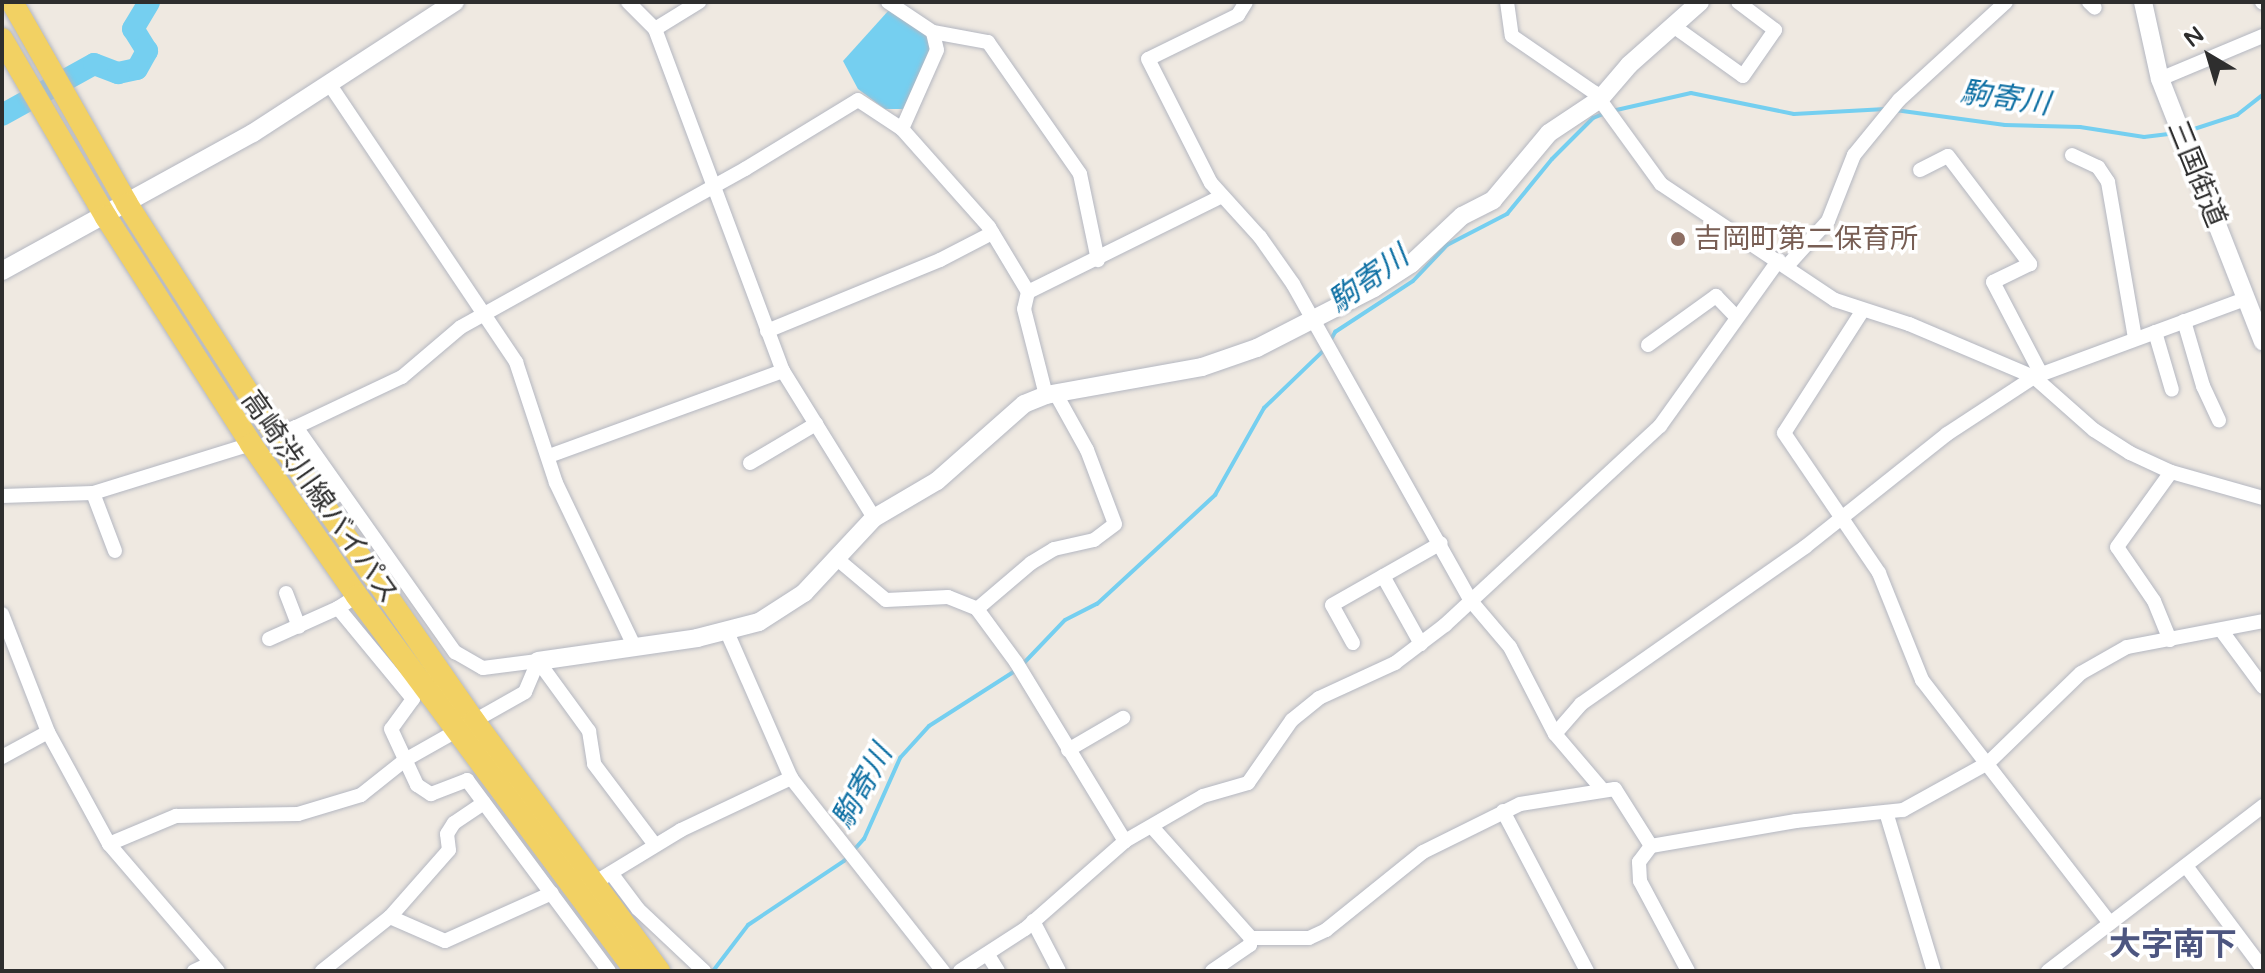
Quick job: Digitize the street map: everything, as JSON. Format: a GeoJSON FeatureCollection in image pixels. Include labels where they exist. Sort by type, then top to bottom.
{"type":"FeatureCollection","features":[{"type":"Feature","properties":{"kind":"main road","name":"高崎渋川線バイパス"},"geometry":{"type":"LineString","coordinates":[[12,2],[127,204],[286,431],[464,726],[635,971]]}},
{"type":"Feature","properties":{"kind":"main road","name":"高崎渋川線バイパス"},"geometry":{"type":"LineString","coordinates":[[2,39],[106,217],[251,444],[347,602],[603,878],[659,971]]}},
{"type":"Feature","properties":{"kind":"street"},"geometry":{"type":"LineString","coordinates":[[2,271],[106,217],[330,85],[455,2]]}},
{"type":"Feature","properties":{"kind":"street"},"geometry":{"type":"LineString","coordinates":[[628,2],[655,29],[783,371],[874,518]]}},
{"type":"Feature","properties":{"kind":"street"},"geometry":{"type":"LineString","coordinates":[[655,29],[699,2]]}},
{"type":"Feature","properties":{"kind":"street"},"geometry":{"type":"LineString","coordinates":[[888,2],[933,32],[988,42],[1080,174],[1098,260]]}},
{"type":"Feature","properties":{"kind":"street"},"geometry":{"type":"LineString","coordinates":[[1246,2],[1238,15],[1148,59],[1220,197],[1260,237],[1311,317],[1471,601],[1510,647],[1555,734],[1601,788]]}},
{"type":"Feature","properties":{"kind":"street"},"geometry":{"type":"LineString","coordinates":[[1507,2],[1512,36],[1600,99],[1661,184],[1835,300],[2034,377],[2094,430],[2171,472],[2263,498]]}},
{"type":"Feature","properties":{"kind":"street"},"geometry":{"type":"LineString","coordinates":[[977,609],[1054,549],[1094,540],[1115,524],[1087,450],[1051,394],[1024,309],[1028,292],[992,233],[902,129],[858,100],[484,317],[461,327],[402,377],[286,431],[455,652],[483,668],[727,632],[789,604],[874,518],[937,481],[1024,404],[1051,394],[1202,367],[1257,348],[1311,317],[1374,288],[1411,264],[1437,235],[1493,200],[1549,133],[1600,99],[1629,65],[1676,28],[1700,2]]}},
{"type":"Feature","properties":{"kind":"street"},"geometry":{"type":"LineString","coordinates":[[1676,28],[1743,76],[1775,30],[1738,2]]}},
{"type":"Feature","properties":{"kind":"street"},"geometry":{"type":"LineString","coordinates":[[960,971],[988,955],[1033,921],[1125,841],[1153,828],[1203,796],[1248,783],[1292,720],[1319,698],[1395,663],[1421,644],[1660,426],[1736,317],[1783,263],[1828,221],[1854,155],[1893,111],[2006,2]]}},
{"type":"Feature","properties":{"kind":"street","name":"三国街道"},"geometry":{"type":"LineString","coordinates":[[2143,2],[2160,79],[2253,303],[2263,342]]}},
{"type":"Feature","properties":{"kind":"street"},"geometry":{"type":"LineString","coordinates":[[902,129],[937,50],[933,32]]}},
{"type":"Feature","properties":{"kind":"street"},"geometry":{"type":"LineString","coordinates":[[2160,79],[2263,36]]}},
{"type":"Feature","properties":{"kind":"street"},"geometry":{"type":"LineString","coordinates":[[330,85],[516,362],[570,516],[634,646]]}},
{"type":"Feature","properties":{"kind":"street"},"geometry":{"type":"LineString","coordinates":[[2072,155],[2098,167],[2108,182],[2135,339]]}},
{"type":"Feature","properties":{"kind":"street"},"geometry":{"type":"LineString","coordinates":[[1920,170],[1948,156],[2030,264],[1993,282],[2039,370],[2034,377]]}},
{"type":"Feature","properties":{"kind":"street"},"geometry":{"type":"LineString","coordinates":[[1028,292],[1220,197]]}},
{"type":"Feature","properties":{"kind":"street"},"geometry":{"type":"LineString","coordinates":[[767,331],[940,260],[992,233]]}},
{"type":"Feature","properties":{"kind":"street"},"geometry":{"type":"LineString","coordinates":[[1648,345],[1716,296],[1736,317]]}},
{"type":"Feature","properties":{"kind":"street"},"geometry":{"type":"LineString","coordinates":[[1555,734],[1581,704],[1843,518],[1947,434],[2034,377],[2184,321],[2253,303]]}},
{"type":"Feature","properties":{"kind":"street"},"geometry":{"type":"LineString","coordinates":[[1863,310],[1784,433],[1879,573],[1922,680],[2110,923]]}},
{"type":"Feature","properties":{"kind":"street"},"geometry":{"type":"LineString","coordinates":[[2184,321],[2203,386],[2219,421]]}},
{"type":"Feature","properties":{"kind":"street"},"geometry":{"type":"LineString","coordinates":[[2155,332],[2172,390]]}},
{"type":"Feature","properties":{"kind":"street"},"geometry":{"type":"LineString","coordinates":[[549,456],[783,371]]}},
{"type":"Feature","properties":{"kind":"street"},"geometry":{"type":"LineString","coordinates":[[750,463],[816,424]]}},
{"type":"Feature","properties":{"kind":"street"},"geometry":{"type":"LineString","coordinates":[[2,496],[93,493],[251,444]]}},
{"type":"Feature","properties":{"kind":"street"},"geometry":{"type":"LineString","coordinates":[[2170,640],[2154,601],[2117,547],[2171,472]]}},
{"type":"Feature","properties":{"kind":"street"},"geometry":{"type":"LineString","coordinates":[[93,493],[115,551]]}},
{"type":"Feature","properties":{"kind":"street"},"geometry":{"type":"LineString","coordinates":[[1353,643],[1332,605],[1441,543]]}},
{"type":"Feature","properties":{"kind":"street"},"geometry":{"type":"LineString","coordinates":[[836,558],[886,600],[948,597],[977,609],[1016,662],[1125,841]]}},
{"type":"Feature","properties":{"kind":"street"},"geometry":{"type":"LineString","coordinates":[[1383,576],[1421,644]]}},
{"type":"Feature","properties":{"kind":"street"},"geometry":{"type":"LineString","coordinates":[[286,593],[299,627]]}},
{"type":"Feature","properties":{"kind":"street"},"geometry":{"type":"LineString","coordinates":[[269,639],[347,602],[413,699],[391,729],[424,791],[467,780],[609,971]]}},
{"type":"Feature","properties":{"kind":"street"},"geometry":{"type":"LineString","coordinates":[[2,614],[48,732],[109,844],[215,967],[194,971]]}},
{"type":"Feature","properties":{"kind":"street"},"geometry":{"type":"LineString","coordinates":[[1688,971],[1640,881],[1639,862],[1651,846],[1796,821],[1886,812],[1924,802],[1988,763],[2081,673],[2127,647],[2263,621]]}},
{"type":"Feature","properties":{"kind":"street"},"geometry":{"type":"LineString","coordinates":[[2221,630],[2263,687]]}},
{"type":"Feature","properties":{"kind":"street"},"geometry":{"type":"LineString","coordinates":[[727,632],[791,778],[943,971]]}},
{"type":"Feature","properties":{"kind":"street"},"geometry":{"type":"LineString","coordinates":[[109,844],[176,816],[298,814],[361,795],[405,760],[525,692],[538,661]]}},
{"type":"Feature","properties":{"kind":"street"},"geometry":{"type":"LineString","coordinates":[[538,661],[589,731],[594,764],[655,845]]}},
{"type":"Feature","properties":{"kind":"street"},"geometry":{"type":"LineString","coordinates":[[1068,750],[1123,718]]}},
{"type":"Feature","properties":{"kind":"street"},"geometry":{"type":"LineString","coordinates":[[2,757],[48,732]]}},
{"type":"Feature","properties":{"kind":"street"},"geometry":{"type":"LineString","coordinates":[[704,971],[603,878],[655,845],[791,778]]}},
{"type":"Feature","properties":{"kind":"street"},"geometry":{"type":"LineString","coordinates":[[1153,828],[1251,938],[1309,938],[1326,930],[1423,852],[1503,811],[1601,788],[1615,789],[1651,846]]}},
{"type":"Feature","properties":{"kind":"street"},"geometry":{"type":"LineString","coordinates":[[322,971],[390,917],[449,850],[447,834],[454,823],[484,803]]}},
{"type":"Feature","properties":{"kind":"street"},"geometry":{"type":"LineString","coordinates":[[2048,971],[2263,806]]}},
{"type":"Feature","properties":{"kind":"street"},"geometry":{"type":"LineString","coordinates":[[1503,811],[1587,971]]}},
{"type":"Feature","properties":{"kind":"street"},"geometry":{"type":"LineString","coordinates":[[1886,812],[1934,971]]}},
{"type":"Feature","properties":{"kind":"street"},"geometry":{"type":"LineString","coordinates":[[2186,866],[2263,969]]}},
{"type":"Feature","properties":{"kind":"street"},"geometry":{"type":"LineString","coordinates":[[390,917],[445,941],[552,893]]}},
{"type":"Feature","properties":{"kind":"street"},"geometry":{"type":"LineString","coordinates":[[1033,921],[1059,971]]}},
{"type":"Feature","properties":{"kind":"street"},"geometry":{"type":"LineString","coordinates":[[1212,971],[1250,945],[1251,938]]}},
{"type":"Feature","properties":{"kind":"street"},"geometry":{"type":"LineString","coordinates":[[988,955],[998,971]]}},
{"type":"Feature","properties":{"kind":"water"},"geometry":{"type":"Polygon","coordinates":[[[889,10],[932,37],[934,50],[906,109],[885,109],[858,89],[843,61],[889,10]]]}},
{"type":"Feature","properties":{"kind":"waterway"},"geometry":{"type":"LineString","coordinates":[[2,115],[94,64],[118,73],[137,69],[147,51],[133,29],[149,2]]}},
{"type":"Feature","properties":{"kind":"waterway","name":"駒寄川"},"geometry":{"type":"LineString","coordinates":[[1612,111],[1691,93],[1794,114],[1886,109]]}},
{"type":"Feature","properties":{"kind":"waterway","name":"駒寄川"},"geometry":{"type":"LineString","coordinates":[[2188,131],[2237,115],[2263,95]]}},
{"type":"Feature","properties":{"kind":"waterway","name":"駒寄川"},"geometry":{"type":"LineString","coordinates":[[1895,110],[2005,125],[2080,127],[2144,137],[2175,133]]}},
{"type":"Feature","properties":{"kind":"waterway","name":"駒寄川"},"geometry":{"type":"LineString","coordinates":[[1329,343],[1335,332],[1413,281],[1447,245],[1507,214],[1552,159],[1593,118],[1603,114]]}},
{"type":"Feature","properties":{"kind":"waterway","name":"駒寄川"},"geometry":{"type":"LineString","coordinates":[[1022,665],[1065,620],[1097,604],[1215,495],[1264,408],[1324,350]]}},
{"type":"Feature","properties":{"kind":"waterway","name":"駒寄川"},"geometry":{"type":"LineString","coordinates":[[713,971],[748,925],[844,861],[864,839],[900,758],[929,726],[1015,671]]}},
{"type":"Feature","properties":{"kind":"place","name":"吉岡町第二保育所"},"geometry":{"type":"Point","coordinates":[1678,239]}},
{"type":"Feature","properties":{"kind":"district","name":"大字南下"},"geometry":{"type":"Point","coordinates":[2173,945]}}]}
